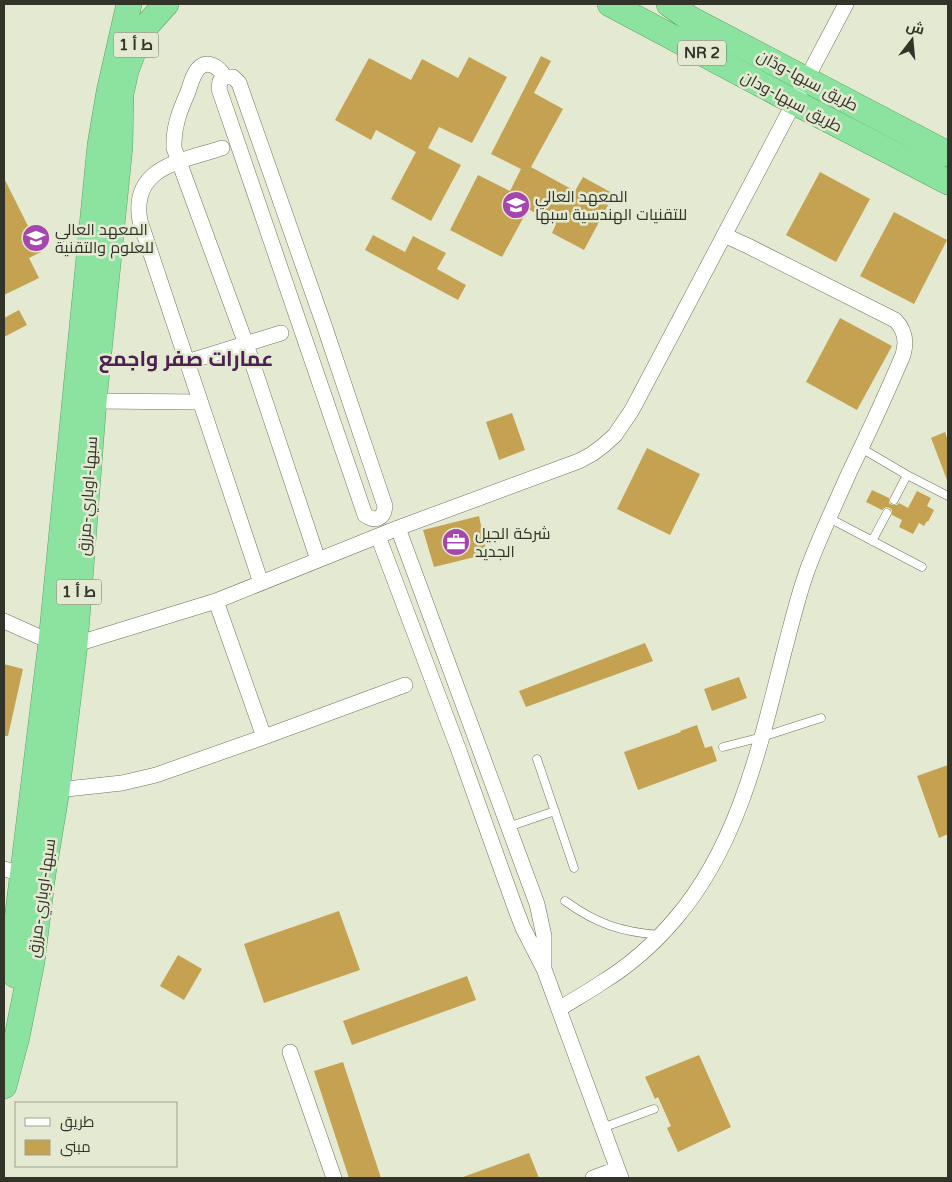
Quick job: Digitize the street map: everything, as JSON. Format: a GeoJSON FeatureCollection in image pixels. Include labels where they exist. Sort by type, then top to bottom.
{"type":"FeatureCollection","features":[{"type":"Feature","properties":{"kind":"highway","name":"سبها-اوباري-مرزق"},"geometry":{"type":"LineString","coordinates":[[4,1034],[11,1000],[10,971],[17,920],[13,872],[51,642],[100,145],[115,93],[129,4]]}},
{"type":"Feature","properties":{"kind":"highway","name":"سبها-اوباري-مرزق"},"geometry":{"type":"LineString","coordinates":[[4,1086],[17,1037],[30,971],[42,874],[58,790],[75,644],[94,401],[120,146],[115,93],[135,47],[148,24],[166,4]]}},
{"type":"Feature","properties":{"kind":"highway","name":"طريق سبها-ودان"},"geometry":{"type":"LineString","coordinates":[[610,4],[948,182]]}},
{"type":"Feature","properties":{"kind":"highway","name":"طريق سبها-ودّان"},"geometry":{"type":"LineString","coordinates":[[669,4],[688,18],[948,154]]}},
{"type":"Feature","properties":{"kind":"street"},"geometry":{"type":"LineString","coordinates":[[4,621],[51,642],[75,644],[216,601],[398,528],[570,464],[592,454],[615,435],[632,410],[846,4]]}},
{"type":"Feature","properties":{"kind":"street"},"geometry":{"type":"LineString","coordinates":[[225,76],[220,82],[219,89],[365,515],[371,519],[378,518],[384,513],[385,506],[323,322],[238,83],[233,77],[225,76],[221,70],[213,65],[203,66],[196,72],[176,124],[174,148],[246,344],[318,560]]}},
{"type":"Feature","properties":{"kind":"street"},"geometry":{"type":"LineString","coordinates":[[222,148],[163,168],[155,173],[144,186],[140,195],[139,212],[140,221],[261,583]]}},
{"type":"Feature","properties":{"kind":"street"},"geometry":{"type":"LineString","coordinates":[[559,1009],[618,972],[660,935],[675,920],[698,890],[718,855],[736,815],[762,737],[793,617],[810,564],[828,518],[906,348],[902,329],[894,320],[748,246],[724,236]]}},
{"type":"Feature","properties":{"kind":"street"},"geometry":{"type":"LineString","coordinates":[[301,329],[323,322]]}},
{"type":"Feature","properties":{"kind":"street"},"geometry":{"type":"LineString","coordinates":[[187,362],[281,333]]}},
{"type":"Feature","properties":{"kind":"street"},"geometry":{"type":"LineString","coordinates":[[94,401],[200,402]]}},
{"type":"Feature","properties":{"kind":"street"},"geometry":{"type":"LineString","coordinates":[[398,528],[538,904],[545,953],[544,969]]}},
{"type":"Feature","properties":{"kind":"street"},"geometry":{"type":"LineString","coordinates":[[378,536],[523,928],[544,969],[619,1174],[594,1178]]}},
{"type":"Feature","properties":{"kind":"street"},"geometry":{"type":"LineString","coordinates":[[216,601],[264,737]]}},
{"type":"Feature","properties":{"kind":"street"},"geometry":{"type":"LineString","coordinates":[[58,790],[117,784],[145,778],[264,737],[405,684]]}},
{"type":"Feature","properties":{"kind":"street"},"geometry":{"type":"LineString","coordinates":[[458,748],[477,742]]}},
{"type":"Feature","properties":{"kind":"street"},"geometry":{"type":"LineString","coordinates":[[497,857],[517,849]]}},
{"type":"Feature","properties":{"kind":"street"},"geometry":{"type":"LineString","coordinates":[[290,1052],[334,1178]]}},
{"type":"Feature","properties":{"kind":"lane"},"geometry":{"type":"LineString","coordinates":[[861,448],[948,496]]}},
{"type":"Feature","properties":{"kind":"lane"},"geometry":{"type":"LineString","coordinates":[[894,500],[907,475]]}},
{"type":"Feature","properties":{"kind":"lane"},"geometry":{"type":"LineString","coordinates":[[872,541],[887,513]]}},
{"type":"Feature","properties":{"kind":"lane"},"geometry":{"type":"LineString","coordinates":[[828,518],[922,567]]}},
{"type":"Feature","properties":{"kind":"lane"},"geometry":{"type":"LineString","coordinates":[[723,747],[762,737],[820,718]]}},
{"type":"Feature","properties":{"kind":"lane"},"geometry":{"type":"LineString","coordinates":[[537,759],[574,868]]}},
{"type":"Feature","properties":{"kind":"lane"},"geometry":{"type":"LineString","coordinates":[[508,827],[555,811]]}},
{"type":"Feature","properties":{"kind":"lane"},"geometry":{"type":"LineString","coordinates":[[565,901],[586,915],[610,926],[626,931],[660,935]]}},
{"type":"Feature","properties":{"kind":"lane"},"geometry":{"type":"LineString","coordinates":[[602,1128],[654,1109]]}},
{"type":"Feature","properties":{"kind":"building"},"geometry":{"type":"Polygon","coordinates":[[[541,56],[551,61],[534,93],[563,109],[531,167],[575,191],[583,177],[614,194],[584,250],[552,233],[556,224],[528,209],[502,257],[450,230],[478,175],[510,191],[521,169],[491,154],[541,56]]]}},
{"type":"Feature","properties":{"kind":"building"},"geometry":{"type":"Polygon","coordinates":[[[469,57],[507,77],[472,143],[439,127],[428,148],[461,165],[431,221],[391,199],[416,152],[376,130],[371,140],[335,120],[369,58],[411,80],[422,59],[458,78],[469,57]]]}},
{"type":"Feature","properties":{"kind":"building"},"geometry":{"type":"Polygon","coordinates":[[[820,172],[870,199],[836,262],[786,235],[820,172]]]}},
{"type":"Feature","properties":{"kind":"building"},"geometry":{"type":"Polygon","coordinates":[[[4,178],[41,252],[29,258],[39,278],[4,295],[4,178]]]}},
{"type":"Feature","properties":{"kind":"building"},"geometry":{"type":"Polygon","coordinates":[[[894,212],[947,240],[914,304],[860,276],[894,212]]]}},
{"type":"Feature","properties":{"kind":"building"},"geometry":{"type":"Polygon","coordinates":[[[373,235],[405,252],[413,236],[446,253],[437,269],[466,285],[458,300],[365,250],[373,235]]]}},
{"type":"Feature","properties":{"kind":"building"},"geometry":{"type":"Polygon","coordinates":[[[19,310],[27,325],[4,337],[4,318],[19,310]]]}},
{"type":"Feature","properties":{"kind":"building"},"geometry":{"type":"Polygon","coordinates":[[[840,318],[892,346],[857,410],[806,382],[840,318]]]}},
{"type":"Feature","properties":{"kind":"building"},"geometry":{"type":"Polygon","coordinates":[[[512,413],[525,450],[499,460],[486,422],[512,413]]]}},
{"type":"Feature","properties":{"kind":"building"},"geometry":{"type":"Polygon","coordinates":[[[945,432],[948,441],[947,480],[931,438],[945,432]]]}},
{"type":"Feature","properties":{"kind":"building"},"geometry":{"type":"Polygon","coordinates":[[[647,448],[700,474],[670,535],[617,509],[647,448]]]}},
{"type":"Feature","properties":{"kind":"building"},"geometry":{"type":"Polygon","coordinates":[[[872,490],[889,498],[889,503],[892,505],[899,503],[908,508],[917,491],[931,498],[927,506],[934,510],[928,522],[924,526],[919,523],[913,534],[899,527],[902,520],[892,515],[890,508],[886,507],[882,510],[866,502],[872,490]]]}},
{"type":"Feature","properties":{"kind":"building","name":"شركة الجيل الجديد"},"geometry":{"type":"Polygon","coordinates":[[[479,516],[487,554],[434,567],[423,530],[479,516]]]}},
{"type":"Feature","properties":{"kind":"building"},"geometry":{"type":"Polygon","coordinates":[[[645,643],[653,661],[526,707],[519,691],[645,643]]]}},
{"type":"Feature","properties":{"kind":"building"},"geometry":{"type":"Polygon","coordinates":[[[4,664],[23,669],[8,736],[4,736],[4,664]]]}},
{"type":"Feature","properties":{"kind":"building"},"geometry":{"type":"Polygon","coordinates":[[[739,677],[747,698],[712,711],[704,689],[739,677]]]}},
{"type":"Feature","properties":{"kind":"building"},"geometry":{"type":"Polygon","coordinates":[[[697,725],[705,748],[712,746],[717,761],[638,790],[624,752],[697,725]]]}},
{"type":"Feature","properties":{"kind":"building"},"geometry":{"type":"Polygon","coordinates":[[[948,765],[948,834],[939,838],[917,776],[948,765]]]}},
{"type":"Feature","properties":{"kind":"building"},"geometry":{"type":"Polygon","coordinates":[[[339,911],[360,970],[264,1003],[244,944],[339,911]]]}},
{"type":"Feature","properties":{"kind":"building"},"geometry":{"type":"Polygon","coordinates":[[[178,955],[202,969],[184,1000],[160,986],[178,955]]]}},
{"type":"Feature","properties":{"kind":"building"},"geometry":{"type":"Polygon","coordinates":[[[467,976],[476,1000],[352,1045],[343,1021],[467,976]]]}},
{"type":"Feature","properties":{"kind":"building"},"geometry":{"type":"Polygon","coordinates":[[[699,1055],[731,1127],[678,1152],[667,1128],[671,1126],[658,1097],[655,1099],[645,1077],[699,1055]]]}},
{"type":"Feature","properties":{"kind":"building"},"geometry":{"type":"Polygon","coordinates":[[[343,1062],[381,1178],[349,1178],[314,1071],[343,1062]]]}},
{"type":"Feature","properties":{"kind":"building"},"geometry":{"type":"Polygon","coordinates":[[[529,1153],[539,1178],[463,1177],[529,1153]]]}},
{"type":"Feature","properties":{"kind":"place","name":"المعهد العالي للتقنيات الهندسية سبها"},"geometry":{"type":"Point","coordinates":[516,205]}},
{"type":"Feature","properties":{"kind":"place","name":"المعهد العالي للعلوم والتقنية"},"geometry":{"type":"Point","coordinates":[36,238]}},
{"type":"Feature","properties":{"kind":"place","name":"شركة الجيل الجديد"},"geometry":{"type":"Point","coordinates":[456,542]}},
{"type":"Feature","properties":{"kind":"district","name":"عمارات صفر واجمع"},"geometry":{"type":"Point","coordinates":[186,359]}}]}
